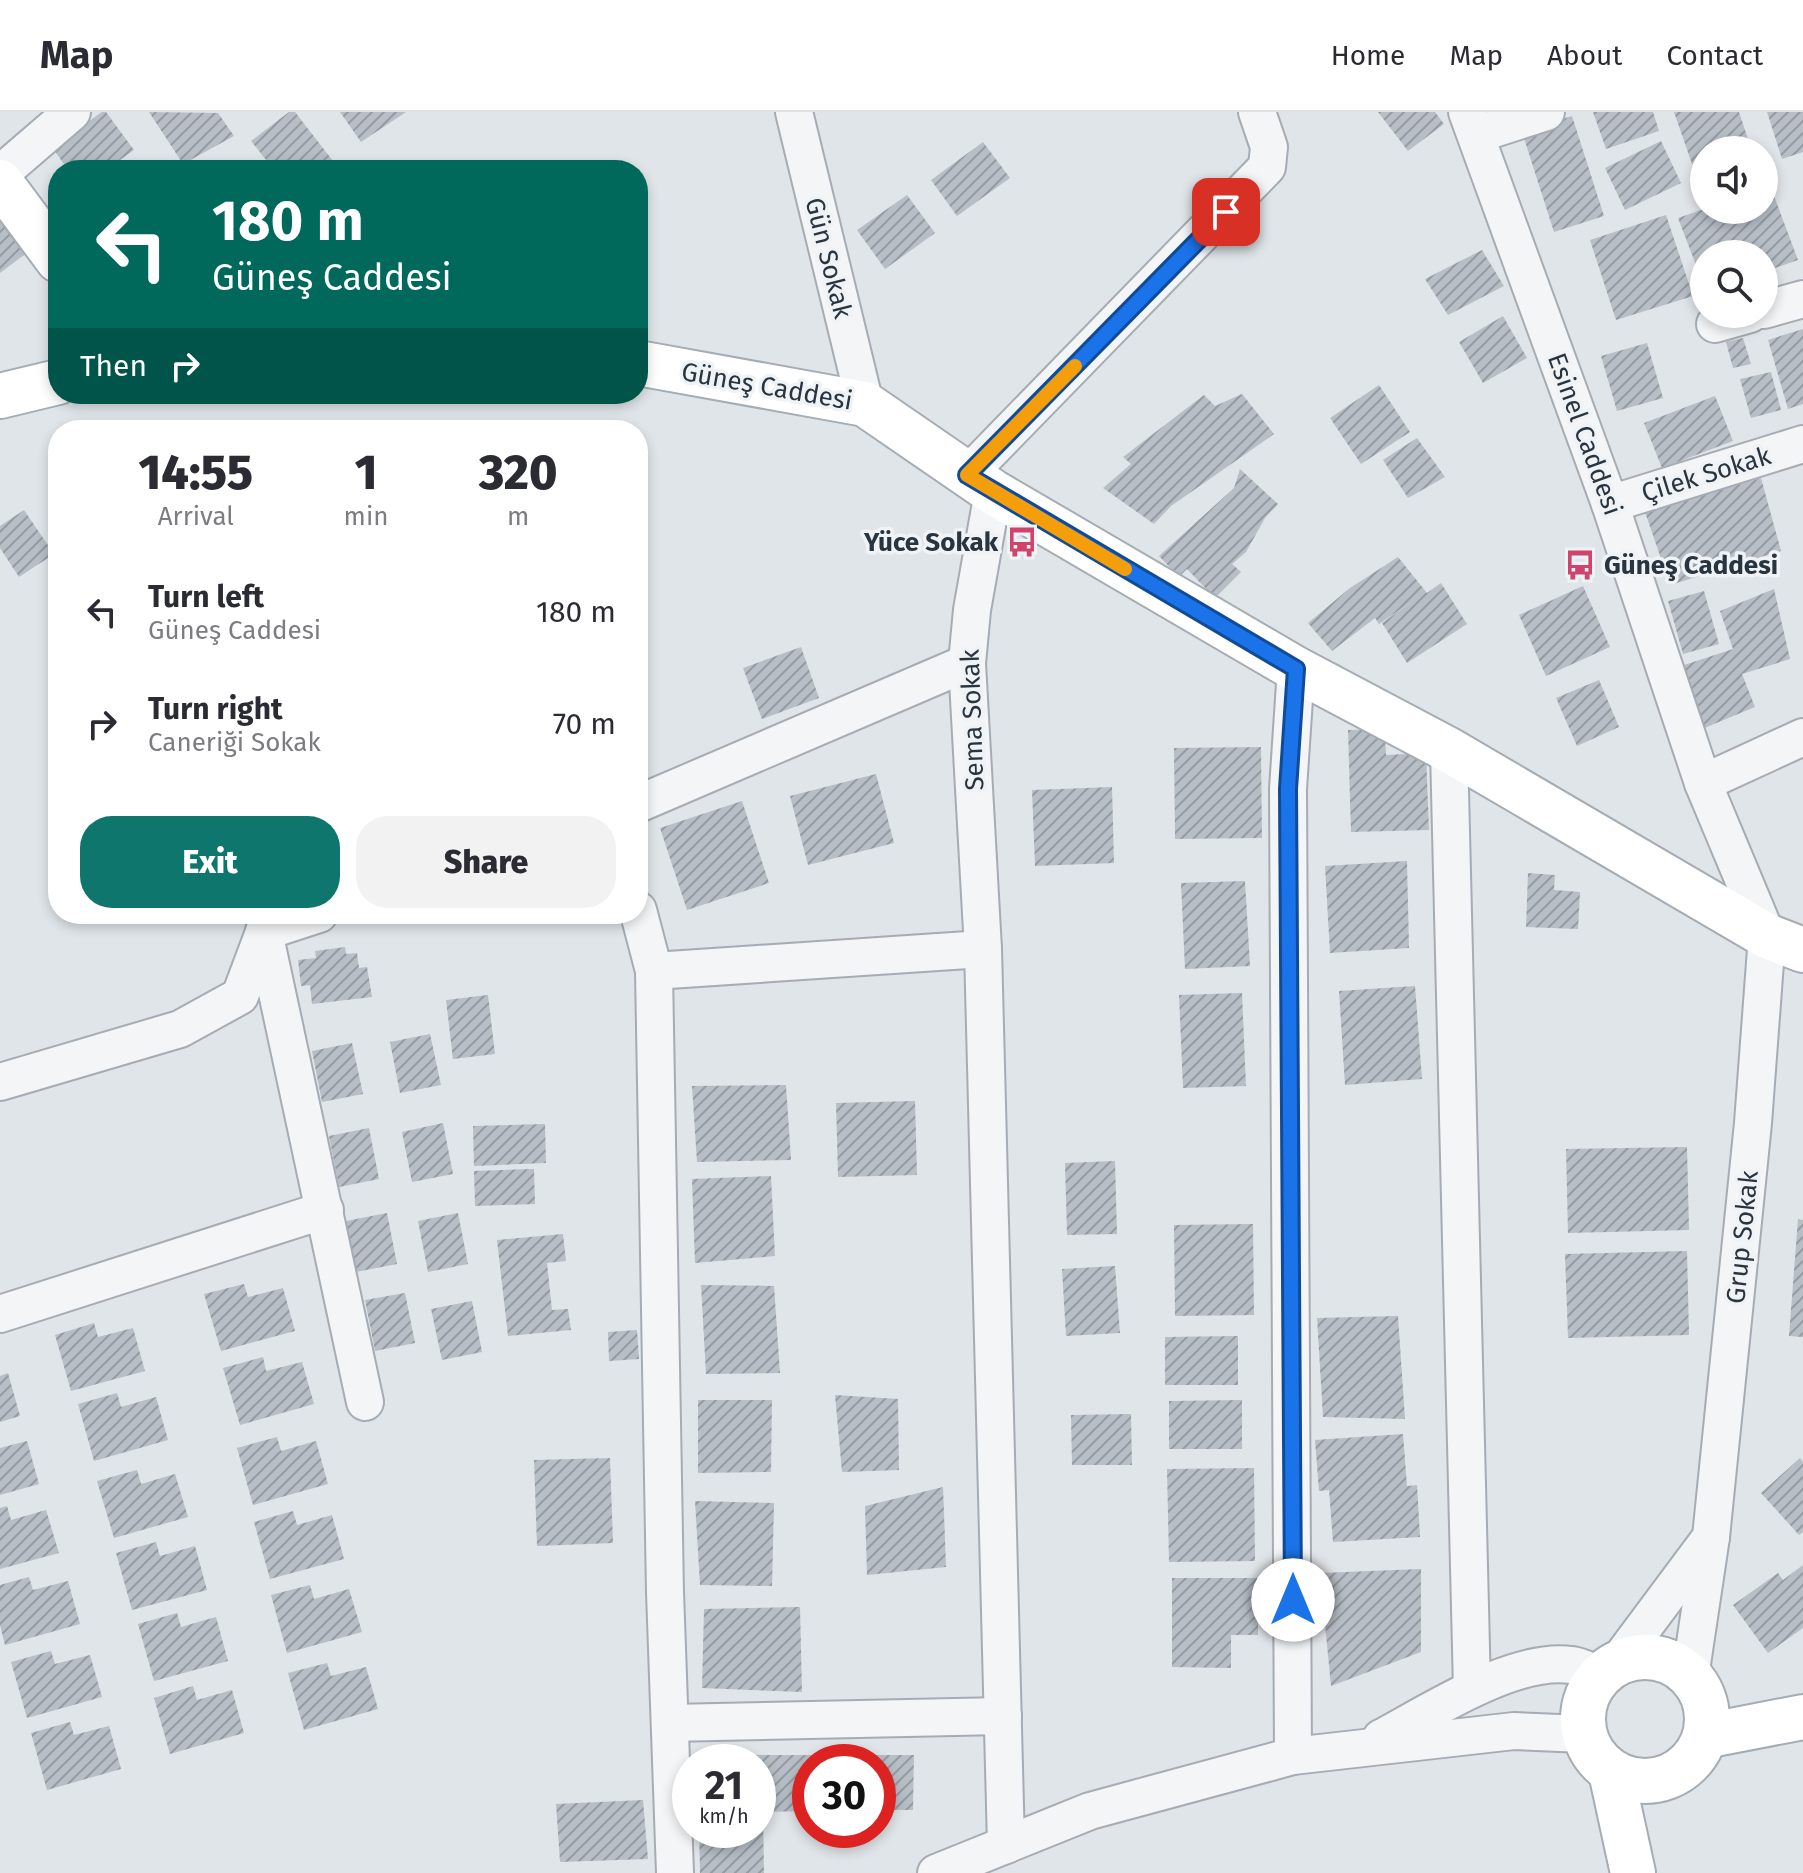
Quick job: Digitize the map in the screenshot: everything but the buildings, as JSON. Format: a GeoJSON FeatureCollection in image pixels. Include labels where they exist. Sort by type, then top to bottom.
{"type":"FeatureCollection","features":[{"type":"Feature","properties":{"kind":"main road"},"geometry":{"type":"LineString","coordinates":[[0,182],[48,247]]}},
{"type":"Feature","properties":{"kind":"main road","name":"Güneş Caddesi"},"geometry":{"type":"LineString","coordinates":[[648,365],[865,404],[980,484],[1296,669],[1449,750],[1785,943]]}},
{"type":"Feature","properties":{"kind":"main road"},"geometry":{"type":"LineString","coordinates":[[0,396],[48,384]]}},
{"type":"Feature","properties":{"kind":"main road"},"geometry":{"type":"LineString","coordinates":[[1636,1657],[1656,1658],[1675,1664],[1690,1677],[1702,1695],[1707,1715],[1705,1736],[1689,1763],[1661,1779],[1644,1782],[1611,1772],[1594,1756],[1584,1734],[1582,1713],[1588,1692],[1608,1669],[1636,1657]]}},
{"type":"Feature","properties":{"kind":"main road"},"geometry":{"type":"LineString","coordinates":[[1705,1736],[1803,1717]]}},
{"type":"Feature","properties":{"kind":"main road"},"geometry":{"type":"LineString","coordinates":[[1611,1772],[1630,1862]]}},
{"type":"Feature","properties":{"kind":"main road"},"geometry":{"type":"LineString","coordinates":[[1630,1862],[1676,1772]]}},
{"type":"Feature","properties":{"kind":"street"},"geometry":{"type":"LineString","coordinates":[[0,174],[72,112]]}},
{"type":"Feature","properties":{"kind":"street","name":"Gün Sokak"},"geometry":{"type":"LineString","coordinates":[[794,112],[865,404]]}},
{"type":"Feature","properties":{"kind":"street"},"geometry":{"type":"LineString","coordinates":[[980,484],[1267,167],[1269,147],[1257,112]]}},
{"type":"Feature","properties":{"kind":"street"},"geometry":{"type":"LineString","coordinates":[[1472,123],[1546,112]]}},
{"type":"Feature","properties":{"kind":"street","name":"Esinel Caddesi"},"geometry":{"type":"LineString","coordinates":[[1472,123],[1610,504],[1703,783],[1785,943]]}},
{"type":"Feature","properties":{"kind":"street"},"geometry":{"type":"LineString","coordinates":[[1778,306],[1803,299]]}},
{"type":"Feature","properties":{"kind":"street","name":"Çilek Sokak"},"geometry":{"type":"LineString","coordinates":[[1610,504],[1803,444]]}},
{"type":"Feature","properties":{"kind":"street","name":"Sema Sokak"},"geometry":{"type":"LineString","coordinates":[[980,484],[967,663],[983,949],[1006,1845]]}},
{"type":"Feature","properties":{"kind":"street"},"geometry":{"type":"LineString","coordinates":[[648,800],[967,663]]}},
{"type":"Feature","properties":{"kind":"street"},"geometry":{"type":"LineString","coordinates":[[1293,1756],[1288,789],[1296,669]]}},
{"type":"Feature","properties":{"kind":"street"},"geometry":{"type":"LineString","coordinates":[[1703,783],[1803,737]]}},
{"type":"Feature","properties":{"kind":"street"},"geometry":{"type":"LineString","coordinates":[[1449,750],[1472,1689]]}},
{"type":"Feature","properties":{"kind":"street"},"geometry":{"type":"LineString","coordinates":[[264,932],[288,924]]}},
{"type":"Feature","properties":{"kind":"street"},"geometry":{"type":"LineString","coordinates":[[642,924],[654,971],[675,1873]]}},
{"type":"Feature","properties":{"kind":"street"},"geometry":{"type":"LineString","coordinates":[[0,1082],[180,1029],[240,996],[264,932]]}},
{"type":"Feature","properties":{"kind":"street"},"geometry":{"type":"LineString","coordinates":[[264,932],[365,1402]]}},
{"type":"Feature","properties":{"kind":"street","name":"Grup Sokak"},"geometry":{"type":"LineString","coordinates":[[1690,1677],[1711,1537],[1753,1123],[1785,943]]}},
{"type":"Feature","properties":{"kind":"street"},"geometry":{"type":"LineString","coordinates":[[654,971],[983,949]]}},
{"type":"Feature","properties":{"kind":"street"},"geometry":{"type":"LineString","coordinates":[[0,1314],[325,1210]]}},
{"type":"Feature","properties":{"kind":"street"},"geometry":{"type":"LineString","coordinates":[[1365,1747],[1472,1689],[1520,1671],[1549,1665],[1608,1669],[1711,1537]]}},
{"type":"Feature","properties":{"kind":"street"},"geometry":{"type":"LineString","coordinates":[[670,1723],[1003,1716]]}},
{"type":"Feature","properties":{"kind":"street"},"geometry":{"type":"LineString","coordinates":[[936,1873],[1090,1811],[1293,1756],[1514,1731],[1584,1734]]}},
{"type":"Feature","properties":{"kind":"slow traffic"},"geometry":{"type":"LineString","coordinates":[[1075,366],[967,475],[1125,569]]}},
{"type":"Feature","properties":{"kind":"place","name":"Yüce Sokak"},"geometry":{"type":"Point","coordinates":[1022,542]}},
{"type":"Feature","properties":{"kind":"place","name":"Güneş Caddesi"},"geometry":{"type":"Point","coordinates":[1580,565]}},
{"type":"Feature","properties":{"kind":"route"},"geometry":{"type":"LineString","coordinates":[[1226,212],[967,475],[1296,669],[1288,789],[1293,1600]]}}]}
